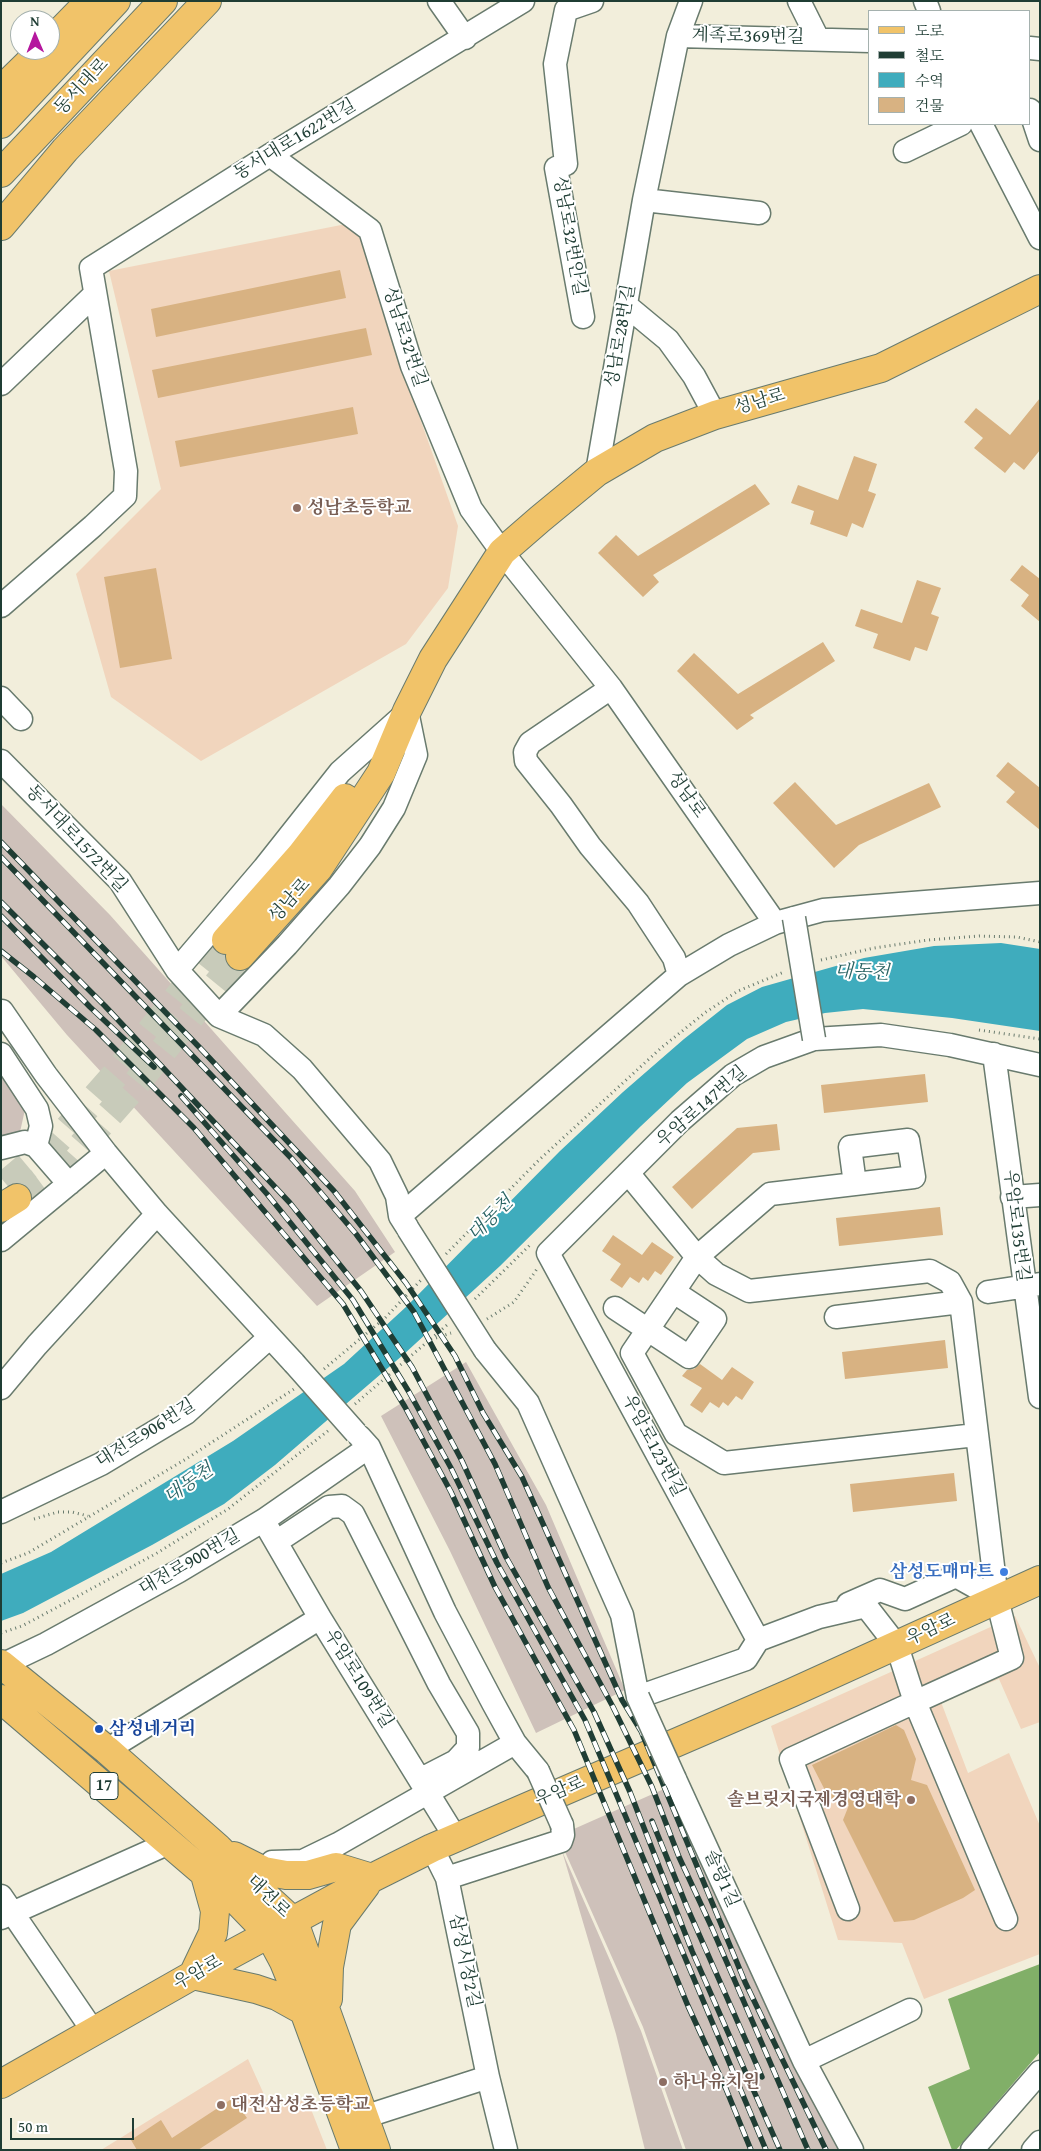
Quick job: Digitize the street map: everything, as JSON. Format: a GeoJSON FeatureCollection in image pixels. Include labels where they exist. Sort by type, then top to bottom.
{"type":"FeatureCollection","features":[{"type":"Feature","properties":{"kind":"main road"},"geometry":{"type":"LineString","coordinates":[[60,32],[90,1]]}},
{"type":"Feature","properties":{"kind":"main road","name":"동서대로"},"geometry":{"type":"LineString","coordinates":[[1,122],[14,93],[116,1]]}},
{"type":"Feature","properties":{"kind":"main road","name":"동서대로"},"geometry":{"type":"LineString","coordinates":[[1,173],[162,1]]}},
{"type":"Feature","properties":{"kind":"main road"},"geometry":{"type":"LineString","coordinates":[[1,226],[65,150],[207,1]]}},
{"type":"Feature","properties":{"kind":"main road"},"geometry":{"type":"LineString","coordinates":[[14,93],[23,61]]}},
{"type":"Feature","properties":{"kind":"main road"},"geometry":{"type":"LineString","coordinates":[[1,201],[34,163],[81,88]]}},
{"type":"Feature","properties":{"kind":"main road","name":"성남로"},"geometry":{"type":"LineString","coordinates":[[233,948],[372,762],[407,712],[433,660],[502,552],[597,472],[655,438],[715,415],[881,368],[1040,289]]}},
{"type":"Feature","properties":{"kind":"main road","name":"우암로"},"geometry":{"type":"LineString","coordinates":[[1,2084],[193,1975],[294,1922],[372,1878],[443,1842],[897,1646],[1040,1580]]}},
{"type":"Feature","properties":{"kind":"main road","name":"대전로"},"geometry":{"type":"LineString","coordinates":[[2,1664],[106,1750],[218,1848],[294,1922],[316,2011],[355,2150]]}},
{"type":"Feature","properties":{"kind":"main road","name":"대전로"},"geometry":{"type":"LineString","coordinates":[[1,1699],[236,1901],[269,1934],[284,1962],[316,2011],[364,2117],[376,2150]]}},
{"type":"Feature","properties":{"kind":"main road"},"geometry":{"type":"LineString","coordinates":[[205,1875],[215,1911],[214,1926],[193,1975],[256,1989],[316,2011],[329,1967],[337,1924],[372,1878],[336,1867],[308,1875],[286,1875],[264,1871],[218,1848]]}},
{"type":"Feature","properties":{"kind":"street"},"geometry":{"type":"LineString","coordinates":[[439,1],[465,38]]}},
{"type":"Feature","properties":{"kind":"street","name":"동서대로1622번길"},"geometry":{"type":"LineString","coordinates":[[1,606],[93,526],[124,496],[126,471],[91,268],[270,155],[523,1]]}},
{"type":"Feature","properties":{"kind":"street","name":"성남로32번안길"},"geometry":{"type":"LineString","coordinates":[[583,317],[556,168],[566,164],[555,64],[566,10],[592,1]]}},
{"type":"Feature","properties":{"kind":"street","name":"성남로28번길"},"geometry":{"type":"LineString","coordinates":[[597,472],[644,200],[678,36],[691,1]]}},
{"type":"Feature","properties":{"kind":"street","name":"계족로369번길"},"geometry":{"type":"LineString","coordinates":[[799,1],[818,39]]}},
{"type":"Feature","properties":{"kind":"street","name":"계족로369번길"},"geometry":{"type":"LineString","coordinates":[[678,36],[868,41]]}},
{"type":"Feature","properties":{"kind":"street"},"geometry":{"type":"LineString","coordinates":[[1031,113],[1040,140]]}},
{"type":"Feature","properties":{"kind":"street"},"geometry":{"type":"LineString","coordinates":[[905,151],[959,125]]}},
{"type":"Feature","properties":{"kind":"street"},"geometry":{"type":"LineString","coordinates":[[982,125],[1034,216],[1040,238]]}},
{"type":"Feature","properties":{"kind":"street","name":"성남로32번길"},"geometry":{"type":"LineString","coordinates":[[270,155],[370,230],[416,375],[471,509],[502,552]]}},
{"type":"Feature","properties":{"kind":"street"},"geometry":{"type":"LineString","coordinates":[[644,200],[759,213]]}},
{"type":"Feature","properties":{"kind":"street"},"geometry":{"type":"LineString","coordinates":[[1,384],[95,294]]}},
{"type":"Feature","properties":{"kind":"street"},"geometry":{"type":"LineString","coordinates":[[627,306],[668,340],[694,376],[715,415]]}},
{"type":"Feature","properties":{"kind":"street","name":"성남로"},"geometry":{"type":"LineString","coordinates":[[502,552],[611,688],[784,920]]}},
{"type":"Feature","properties":{"kind":"street"},"geometry":{"type":"LineString","coordinates":[[611,688],[530,743],[524,752],[526,761],[590,846],[638,903],[674,958],[679,975]]}},
{"type":"Feature","properties":{"kind":"street"},"geometry":{"type":"LineString","coordinates":[[1,698],[21,719]]}},
{"type":"Feature","properties":{"kind":"street"},"geometry":{"type":"LineString","coordinates":[[177,970],[264,868],[340,772],[407,712]]}},
{"type":"Feature","properties":{"kind":"street"},"geometry":{"type":"LineString","coordinates":[[407,712],[416,755],[394,808],[370,846],[340,886],[219,1016],[264,1035],[302,1069],[380,1161],[397,1196],[404,1223],[679,975],[729,946],[784,920],[823,910],[1040,893]]}},
{"type":"Feature","properties":{"kind":"street","name":"동서대로1572번길"},"geometry":{"type":"LineString","coordinates":[[1,761],[120,881],[177,970],[219,1016]]}},
{"type":"Feature","properties":{"kind":"street"},"geometry":{"type":"LineString","coordinates":[[1007,897],[1040,911]]}},
{"type":"Feature","properties":{"kind":"street"},"geometry":{"type":"LineString","coordinates":[[784,920],[814,1038]]}},
{"type":"Feature","properties":{"kind":"street"},"geometry":{"type":"LineString","coordinates":[[2,1011],[46,1075],[106,1153],[157,1214],[363,1440],[445,1612],[515,1743],[538,1771],[562,1825],[564,1835],[561,1841],[447,1878]]}},
{"type":"Feature","properties":{"kind":"street","name":"우암로147번길"},"geometry":{"type":"LineString","coordinates":[[541,1247],[628,1173],[680,1121],[733,1075],[764,1056],[814,1038],[881,1035],[950,1045],[1040,1064]]}},
{"type":"Feature","properties":{"kind":"street"},"geometry":{"type":"LineString","coordinates":[[1,1054],[37,1109],[40,1126],[36,1146]]}},
{"type":"Feature","properties":{"kind":"street","name":"우암로135번길"},"geometry":{"type":"LineString","coordinates":[[994,1054],[1012,1197],[1032,1285],[1040,1397]]}},
{"type":"Feature","properties":{"kind":"street"},"geometry":{"type":"LineString","coordinates":[[1,1148],[25,1142],[36,1146],[69,1184]]}},
{"type":"Feature","properties":{"kind":"street"},"geometry":{"type":"LineString","coordinates":[[1,1240],[106,1153]]}},
{"type":"Feature","properties":{"kind":"street"},"geometry":{"type":"LineString","coordinates":[[628,1173],[697,1257],[716,1274],[749,1291],[930,1271],[950,1282],[961,1302],[997,1599],[1012,1658],[792,1759],[848,1909]]}},
{"type":"Feature","properties":{"kind":"street"},"geometry":{"type":"LineString","coordinates":[[855,1184],[770,1194],[697,1257],[632,1353],[676,1434],[724,1463],[976,1435]]}},
{"type":"Feature","properties":{"kind":"street"},"geometry":{"type":"LineString","coordinates":[[1012,1197],[1040,1195]]}},
{"type":"Feature","properties":{"kind":"street"},"geometry":{"type":"LineString","coordinates":[[1,1388],[157,1214]]}},
{"type":"Feature","properties":{"kind":"street","name":"솔랑1길"},"geometry":{"type":"LineString","coordinates":[[404,1223],[484,1350],[528,1403],[622,1615],[638,1697],[804,2061],[852,2150]]}},
{"type":"Feature","properties":{"kind":"street","name":"우암로123번길"},"geometry":{"type":"LineString","coordinates":[[541,1247],[758,1640]]}},
{"type":"Feature","properties":{"kind":"street"},"geometry":{"type":"LineString","coordinates":[[988,1292],[1032,1285]]}},
{"type":"Feature","properties":{"kind":"street"},"geometry":{"type":"LineString","coordinates":[[614,1308],[689,1357],[715,1319],[674,1292]]}},
{"type":"Feature","properties":{"kind":"street"},"geometry":{"type":"LineString","coordinates":[[836,1317],[961,1302]]}},
{"type":"Feature","properties":{"kind":"street","name":"대전로906번길"},"geometry":{"type":"LineString","coordinates":[[3,1508],[101,1464],[186,1414],[270,1337]]}},
{"type":"Feature","properties":{"kind":"street","name":"대전로900번길"},"geometry":{"type":"LineString","coordinates":[[2,1664],[46,1644],[171,1576],[264,1520],[363,1440]]}},
{"type":"Feature","properties":{"kind":"street"},"geometry":{"type":"LineString","coordinates":[[243,1861],[303,1861],[338,1844],[425,1786],[456,1761],[468,1748],[468,1733],[439,1684],[353,1514],[342,1506],[329,1507],[276,1542]]}},
{"type":"Feature","properties":{"kind":"street","name":"우암로109번길"},"geometry":{"type":"LineString","coordinates":[[264,1520],[320,1618],[425,1786],[443,1842]]}},
{"type":"Feature","properties":{"kind":"street"},"geometry":{"type":"LineString","coordinates":[[638,1697],[746,1659],[758,1640],[819,1617],[880,1590],[905,1599],[956,1576],[997,1599]]}},
{"type":"Feature","properties":{"kind":"street"},"geometry":{"type":"LineString","coordinates":[[819,1617],[866,1606],[897,1646],[915,1702],[1006,1919]]}},
{"type":"Feature","properties":{"kind":"street"},"geometry":{"type":"LineString","coordinates":[[106,1750],[320,1618]]}},
{"type":"Feature","properties":{"kind":"street"},"geometry":{"type":"LineString","coordinates":[[425,1786],[515,1743]]}},
{"type":"Feature","properties":{"kind":"street","name":"삼성시장2길"},"geometry":{"type":"LineString","coordinates":[[443,1842],[447,1878],[488,2076],[506,2150]]}},
{"type":"Feature","properties":{"kind":"street"},"geometry":{"type":"LineString","coordinates":[[93,2031],[5,1909],[169,1843]]}},
{"type":"Feature","properties":{"kind":"street"},"geometry":{"type":"LineString","coordinates":[[804,2061],[910,2010]]}},
{"type":"Feature","properties":{"kind":"street"},"geometry":{"type":"LineString","coordinates":[[972,2150],[1040,2072]]}},
{"type":"Feature","properties":{"kind":"street"},"geometry":{"type":"LineString","coordinates":[[364,2117],[488,2076]]}},
{"type":"Feature","properties":{"kind":"street"},"geometry":{"type":"LineString","coordinates":[[1033,2150],[1040,2142]]}},
{"type":"Feature","properties":{"kind":"path"},"geometry":{"type":"LineString","coordinates":[[819,961],[874,948],[928,940],[978,936],[1017,937],[1040,942]]}},
{"type":"Feature","properties":{"kind":"path"},"geometry":{"type":"LineString","coordinates":[[442,1258],[546,1153],[661,1048],[706,1012],[738,990],[787,971]]}},
{"type":"Feature","properties":{"kind":"path"},"geometry":{"type":"LineString","coordinates":[[972,1029],[1040,1039]]}},
{"type":"Feature","properties":{"kind":"path"},"geometry":{"type":"LineString","coordinates":[[473,1301],[541,1247]]}},
{"type":"Feature","properties":{"kind":"path"},"geometry":{"type":"LineString","coordinates":[[486,1320],[514,1302],[541,1247]]}},
{"type":"Feature","properties":{"kind":"path"},"geometry":{"type":"LineString","coordinates":[[322,1371],[385,1318],[423,1278]]}},
{"type":"Feature","properties":{"kind":"path"},"geometry":{"type":"LineString","coordinates":[[353,1406],[453,1320]]}},
{"type":"Feature","properties":{"kind":"path"},"geometry":{"type":"LineString","coordinates":[[433,1339],[460,1330]]}},
{"type":"Feature","properties":{"kind":"path"},"geometry":{"type":"LineString","coordinates":[[1,1563],[28,1553],[89,1517],[218,1439],[298,1387]]}},
{"type":"Feature","properties":{"kind":"path"},"geometry":{"type":"LineString","coordinates":[[1,1634],[22,1626],[157,1553],[228,1509],[332,1428]]}},
{"type":"Feature","properties":{"kind":"path"},"geometry":{"type":"LineString","coordinates":[[32,1519],[58,1512],[72,1512],[89,1517]]}},
{"type":"Feature","properties":{"kind":"shaded area","name":"성남초등학교"},"geometry":{"type":"Polygon","coordinates":[[[346,224],[362,240],[404,373],[458,526],[448,588],[406,644],[201,761],[111,697],[76,574],[161,489],[109,271],[346,224]]]}},
{"type":"Feature","properties":{"kind":"shaded area"},"geometry":{"type":"Polygon","coordinates":[[[1,804],[110,915],[355,1191],[395,1252],[317,1306],[67,1035],[1,956],[1,804]]]}},
{"type":"Feature","properties":{"kind":"shaded area"},"geometry":{"type":"Polygon","coordinates":[[[1,1062],[26,1105],[20,1132],[1,1137],[1,1062]]]}},
{"type":"Feature","properties":{"kind":"shaded area"},"geometry":{"type":"Polygon","coordinates":[[[466,1362],[546,1505],[625,1690],[536,1733],[450,1551],[381,1416],[466,1362]]]}},
{"type":"Feature","properties":{"kind":"shaded area","name":"솔브릿지국제경영대학"},"geometry":{"type":"Polygon","coordinates":[[[1015,1616],[1040,1668],[1040,1722],[1021,1729],[999,1679],[941,1702],[968,1773],[1009,1753],[1040,1826],[1040,1954],[924,1999],[902,1943],[838,1940],[771,1726],[1015,1616]]]}},
{"type":"Feature","properties":{"kind":"shaded area"},"geometry":{"type":"Polygon","coordinates":[[[673,1785],[845,2150],[686,2150],[643,2027],[558,1836],[673,1785]]]}},
{"type":"Feature","properties":{"kind":"shaded area"},"geometry":{"type":"Polygon","coordinates":[[[562,1851],[641,2031],[683,2150],[645,2150],[616,2034],[562,1851]]]}},
{"type":"Feature","properties":{"kind":"shaded area","name":"대전삼성초등학교"},"geometry":{"type":"Polygon","coordinates":[[[248,2059],[271,2110],[307,2099],[327,2150],[101,2150],[248,2059]]]}},
{"type":"Feature","properties":{"kind":"green space"},"geometry":{"type":"Polygon","coordinates":[[[1040,1964],[1040,2052],[956,2150],[952,2150],[928,2087],[970,2069],[948,1999],[1040,1964]]]}},
{"type":"Feature","properties":{"kind":"water","name":"대동천"},"geometry":{"type":"Polygon","coordinates":[[[1001,943],[1040,949],[1040,1031],[952,1018],[863,1009],[825,1013],[786,1022],[747,1039],[687,1083],[500,1266],[403,1355],[275,1465],[224,1504],[152,1545],[23,1613],[1,1621],[1,1574],[51,1552],[233,1441],[344,1364],[407,1306],[560,1151],[623,1092],[684,1039],[727,1005],[762,987],[864,958],[934,946],[1001,943]]]}},
{"type":"Feature","properties":{"kind":"building"},"geometry":{"type":"Polygon","coordinates":[[[340,270],[346,298],[156,337],[151,309],[340,270]]]}},
{"type":"Feature","properties":{"kind":"building"},"geometry":{"type":"Polygon","coordinates":[[[366,328],[372,355],[158,398],[152,370],[366,328]]]}},
{"type":"Feature","properties":{"kind":"building"},"geometry":{"type":"Polygon","coordinates":[[[1040,398],[1040,450],[1024,470],[1014,462],[1005,473],[974,448],[983,438],[964,422],[976,408],[1010,435],[1040,398]]]}},
{"type":"Feature","properties":{"kind":"building"},"geometry":{"type":"Polygon","coordinates":[[[353,407],[358,434],[180,467],[175,441],[353,407]]]}},
{"type":"Feature","properties":{"kind":"building"},"geometry":{"type":"Polygon","coordinates":[[[854,456],[877,464],[868,491],[876,494],[863,528],[852,523],[847,537],[810,524],[814,511],[791,503],[798,485],[838,500],[854,456]]]}},
{"type":"Feature","properties":{"kind":"building"},"geometry":{"type":"Polygon","coordinates":[[[755,484],[770,504],[653,575],[659,582],[643,597],[598,553],[616,535],[638,556],[755,484]]]}},
{"type":"Feature","properties":{"kind":"building"},"geometry":{"type":"Polygon","coordinates":[[[1022,565],[1040,579],[1040,622],[1021,606],[1029,595],[1010,580],[1022,565]]]}},
{"type":"Feature","properties":{"kind":"building"},"geometry":{"type":"Polygon","coordinates":[[[156,568],[172,659],[120,668],[104,577],[156,568]]]}},
{"type":"Feature","properties":{"kind":"building"},"geometry":{"type":"Polygon","coordinates":[[[917,580],[941,588],[931,614],[939,617],[927,651],[915,647],[910,661],[873,648],[878,634],[855,626],[861,609],[902,623],[917,580]]]}},
{"type":"Feature","properties":{"kind":"building"},"geometry":{"type":"Polygon","coordinates":[[[823,642],[835,661],[750,715],[754,718],[737,730],[677,671],[694,653],[738,694],[823,642]]]}},
{"type":"Feature","properties":{"kind":"building"},"geometry":{"type":"Polygon","coordinates":[[[1008,762],[1040,788],[1040,830],[1006,802],[1015,792],[996,776],[1008,762]]]}},
{"type":"Feature","properties":{"kind":"building"},"geometry":{"type":"Polygon","coordinates":[[[795,782],[836,825],[929,783],[941,807],[859,845],[834,868],[773,803],[795,782]]]}},
{"type":"Feature","properties":{"kind":"building"},"geometry":{"type":"Polygon","coordinates":[[[925,1074],[928,1102],[824,1113],[821,1085],[925,1074]]]}},
{"type":"Feature","properties":{"kind":"building"},"geometry":{"type":"Polygon","coordinates":[[[777,1124],[780,1150],[753,1153],[692,1209],[672,1187],[737,1128],[777,1124]]]}},
{"type":"Feature","properties":{"kind":"building"},"geometry":{"type":"Polygon","coordinates":[[[940,1207],[943,1235],[839,1246],[836,1218],[940,1207]]]}},
{"type":"Feature","properties":{"kind":"building"},"geometry":{"type":"Polygon","coordinates":[[[613,1235],[642,1255],[652,1242],[674,1257],[661,1275],[655,1271],[648,1281],[643,1277],[639,1283],[630,1277],[622,1288],[610,1280],[621,1264],[602,1251],[613,1235]]]}},
{"type":"Feature","properties":{"kind":"building"},"geometry":{"type":"Polygon","coordinates":[[[945,1340],[948,1368],[845,1379],[842,1352],[945,1340]]]}},
{"type":"Feature","properties":{"kind":"building"},"geometry":{"type":"Polygon","coordinates":[[[700,1364],[722,1380],[732,1367],[754,1382],[742,1400],[736,1396],[728,1406],[723,1402],[719,1408],[710,1402],[702,1413],[690,1405],[702,1388],[682,1376],[687,1370],[694,1369],[700,1364]]]}},
{"type":"Feature","properties":{"kind":"building"},"geometry":{"type":"Polygon","coordinates":[[[954,1473],[957,1501],[853,1512],[850,1484],[954,1473]]]}},
{"type":"Feature","properties":{"kind":"building","name":"솔브릿지국제경영대학"},"geometry":{"type":"Polygon","coordinates":[[[896,1725],[904,1730],[916,1759],[911,1780],[927,1785],[975,1890],[963,1898],[914,1920],[894,1922],[843,1820],[849,1805],[829,1798],[812,1765],[896,1725]]]}},
{"type":"Feature","properties":{"kind":"building"},"geometry":{"type":"Polygon","coordinates":[[[233,2098],[247,2118],[198,2150],[137,2150],[131,2140],[161,2120],[172,2138],[233,2098]]]}},
{"type":"Feature","properties":{"kind":"tunnel"},"geometry":{"type":"LineString","coordinates":[[6,1184],[56,1142],[116,1074],[226,940]]}},
{"type":"Feature","properties":{"kind":"tunnel"},"geometry":{"type":"LineString","coordinates":[[17,1198],[69,1160],[130,1091],[240,956]]}},
{"type":"Feature","properties":{"kind":"railway"},"geometry":{"type":"LineString","coordinates":[[1,842],[201,1049],[334,1191],[406,1283],[455,1356],[483,1413],[522,1477],[622,1700],[641,1731],[745,1982],[826,2150]]}},
{"type":"Feature","properties":{"kind":"railway"},"geometry":{"type":"LineString","coordinates":[[1,857],[293,1160],[356,1234],[414,1312],[495,1464],[548,1587],[613,1707],[652,1787],[679,1857],[712,1928],[808,2150]]}},
{"type":"Feature","properties":{"kind":"railway"},"geometry":{"type":"LineString","coordinates":[[1,902],[105,1006],[290,1203],[361,1291],[412,1367],[462,1461],[506,1557],[594,1712],[630,1792],[692,1951],[780,2150]]}},
{"type":"Feature","properties":{"kind":"railway"},"geometry":{"type":"LineString","coordinates":[[1,916],[90,1007],[154,1067]]}},
{"type":"Feature","properties":{"kind":"railway"},"geometry":{"type":"LineString","coordinates":[[1,951],[96,1030],[194,1128],[343,1304],[405,1407],[451,1492],[495,1587],[574,1730],[688,2006],[726,2089],[751,2150]]}},
{"type":"Feature","properties":{"kind":"railway"},"geometry":{"type":"LineString","coordinates":[[181,1096],[267,1194],[353,1300],[409,1392],[451,1468],[497,1563],[585,1720],[766,2150]]}},
{"type":"Feature","properties":{"kind":"railway"},"geometry":{"type":"LineString","coordinates":[[652,1821],[687,1907],[762,2077]]}},
{"type":"Feature","properties":{"kind":"place","name":"성남초등학교"},"geometry":{"type":"Point","coordinates":[297,508]}},
{"type":"Feature","properties":{"kind":"place","name":"삼성도매마트"},"geometry":{"type":"Point","coordinates":[1004,1572]}},
{"type":"Feature","properties":{"kind":"place","name":"삼성네거리"},"geometry":{"type":"Point","coordinates":[99,1729]}},
{"type":"Feature","properties":{"kind":"place","name":"솔브릿지국제경영대학"},"geometry":{"type":"Point","coordinates":[911,1800]}},
{"type":"Feature","properties":{"kind":"place","name":"하나유치원"},"geometry":{"type":"Point","coordinates":[663,2082]}},
{"type":"Feature","properties":{"kind":"place","name":"대전삼성초등학교"},"geometry":{"type":"Point","coordinates":[221,2105]}}]}
